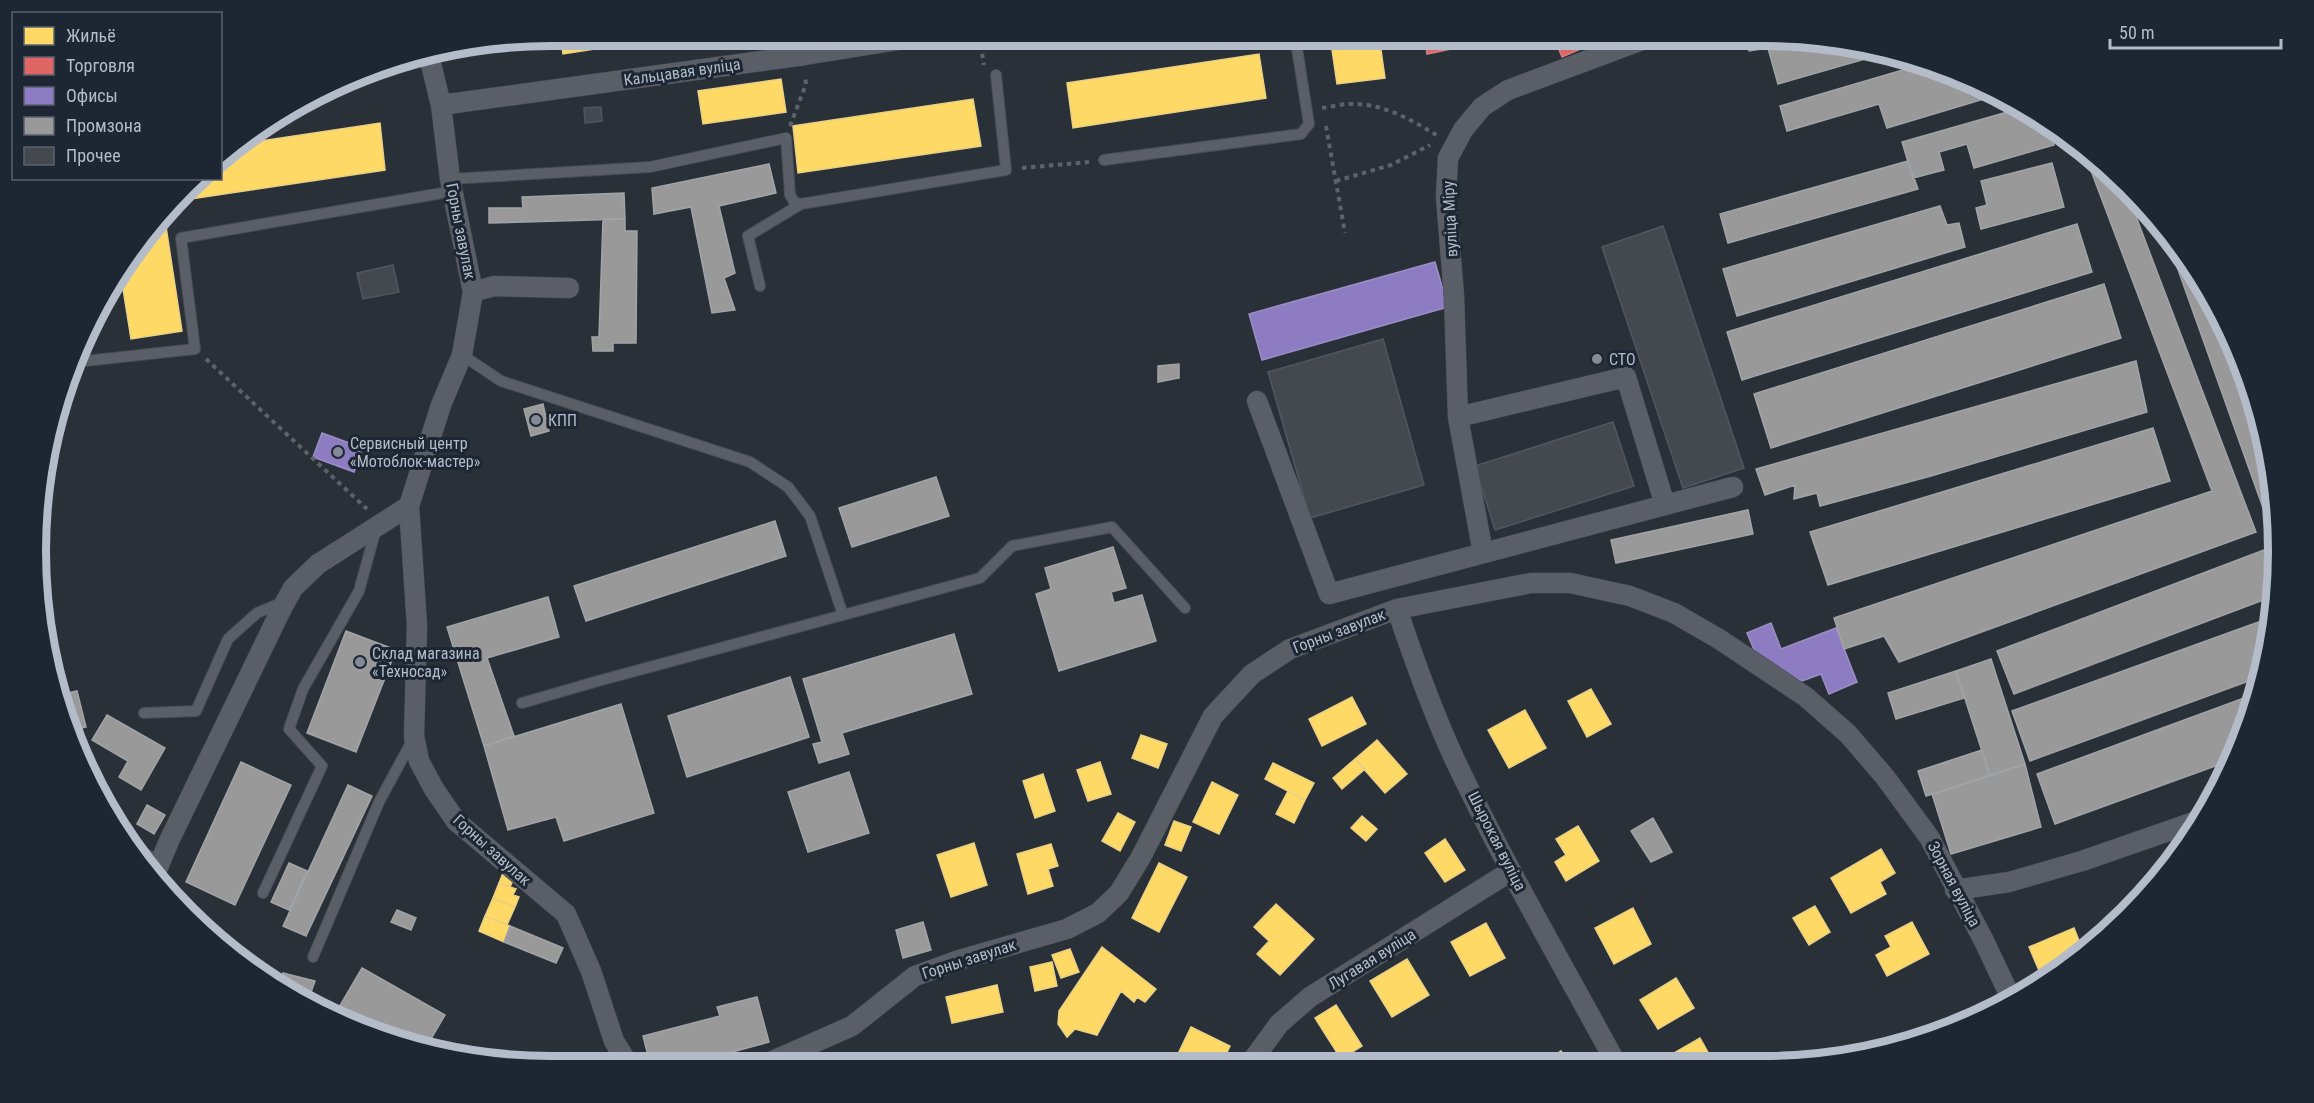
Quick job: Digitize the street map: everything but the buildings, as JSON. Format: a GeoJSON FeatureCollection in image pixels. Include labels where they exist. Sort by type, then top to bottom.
{"type":"FeatureCollection","features":[{"type":"Feature","properties":{"kind":"street","name":"Кальцавая вуліца"},"geometry":{"type":"LineString","coordinates":[[441,105],[861,46]]}},
{"type":"Feature","properties":{"kind":"street","name":"вуліца Міру"},"geometry":{"type":"LineString","coordinates":[[1483,553],[1458,417],[1453,276],[1446,197],[1448,158],[1463,130],[1482,107],[1508,90],[1626,46]]}},
{"type":"Feature","properties":{"kind":"street","name":"Горны завулак"},"geometry":{"type":"LineString","coordinates":[[430,62],[441,105],[452,185],[473,292],[462,355],[441,405],[409,506],[417,626],[414,736],[419,761],[434,789],[456,821],[566,915],[591,971],[614,1041],[623,1056]]}},
{"type":"Feature","properties":{"kind":"street"},"geometry":{"type":"LineString","coordinates":[[473,292],[494,286],[569,288]]}},
{"type":"Feature","properties":{"kind":"street"},"geometry":{"type":"LineString","coordinates":[[1458,417],[1626,377],[1665,505]]}},
{"type":"Feature","properties":{"kind":"street"},"geometry":{"type":"LineString","coordinates":[[1257,401],[1329,594],[1733,487]]}},
{"type":"Feature","properties":{"kind":"street"},"geometry":{"type":"LineString","coordinates":[[158,868],[293,588],[318,564],[409,506]]}},
{"type":"Feature","properties":{"kind":"street","name":"Горны завулак"},"geometry":{"type":"LineString","coordinates":[[784,1056],[852,1026],[915,976],[959,960],[1067,929],[1098,913],[1119,893],[1141,857],[1213,716],[1252,674],[1290,649],[1396,609],[1531,583],[1570,583],[1630,596],[1674,613],[1719,639],[1806,698],[1848,734],[1885,777]]}},
{"type":"Feature","properties":{"kind":"street","name":"Шырокая вуліца"},"geometry":{"type":"LineString","coordinates":[[1396,609],[1419,674],[1454,757],[1511,871],[1612,1056]]}},
{"type":"Feature","properties":{"kind":"street","name":"Зорная вуліца"},"geometry":{"type":"LineString","coordinates":[[1885,777],[1929,837],[2008,992]]}},
{"type":"Feature","properties":{"kind":"street"},"geometry":{"type":"LineString","coordinates":[[1956,890],[2008,882],[2082,861],[2187,825]]}},
{"type":"Feature","properties":{"kind":"street","name":"Лугавая вуліца"},"geometry":{"type":"LineString","coordinates":[[1256,1056],[1279,1024],[1310,997],[1511,871]]}},
{"type":"Feature","properties":{"kind":"lane"},"geometry":{"type":"LineString","coordinates":[[1104,160],[1301,134],[1309,124],[1297,46]]}},
{"type":"Feature","properties":{"kind":"lane"},"geometry":{"type":"LineString","coordinates":[[85,359],[85,361],[195,349],[181,238],[452,185],[650,167],[786,138],[790,195],[795,203],[801,204],[1006,170],[996,75]]}},
{"type":"Feature","properties":{"kind":"lane"},"geometry":{"type":"LineString","coordinates":[[760,286],[748,236],[801,204]]}},
{"type":"Feature","properties":{"kind":"lane"},"geometry":{"type":"LineString","coordinates":[[462,355],[501,381],[750,462],[788,487],[810,516],[843,615]]}},
{"type":"Feature","properties":{"kind":"lane"},"geometry":{"type":"LineString","coordinates":[[263,893],[322,766],[289,729],[303,689],[359,591],[380,526]]}},
{"type":"Feature","properties":{"kind":"lane"},"geometry":{"type":"LineString","coordinates":[[522,703],[980,578],[1012,546],[1112,527],[1185,608]]}},
{"type":"Feature","properties":{"kind":"lane"},"geometry":{"type":"LineString","coordinates":[[144,712],[196,711],[228,639],[257,613],[286,601]]}},
{"type":"Feature","properties":{"kind":"lane"},"geometry":{"type":"LineString","coordinates":[[313,957],[379,802],[414,736]]}},
{"type":"Feature","properties":{"kind":"path"},"geometry":{"type":"LineString","coordinates":[[981,46],[986,77],[996,75]]}},
{"type":"Feature","properties":{"kind":"path"},"geometry":{"type":"LineString","coordinates":[[786,138],[806,84],[805,55]]}},
{"type":"Feature","properties":{"kind":"path"},"geometry":{"type":"LineString","coordinates":[[1307,111],[1350,104],[1373,106],[1407,117],[1442,138],[1391,165],[1336,181]]}},
{"type":"Feature","properties":{"kind":"path"},"geometry":{"type":"LineString","coordinates":[[1323,108],[1345,233]]}},
{"type":"Feature","properties":{"kind":"path"},"geometry":{"type":"LineString","coordinates":[[1006,170],[1104,160]]}},
{"type":"Feature","properties":{"kind":"path"},"geometry":{"type":"LineString","coordinates":[[195,349],[380,526]]}},
{"type":"Feature","properties":{"kind":"place","name":"СТО"},"geometry":{"type":"Point","coordinates":[1597,359]}},
{"type":"Feature","properties":{"kind":"place","name":"КПП"},"geometry":{"type":"Point","coordinates":[536,420]}},
{"type":"Feature","properties":{"kind":"place","name":"Сервисный центр «Мотоблок-мастер»"},"geometry":{"type":"Point","coordinates":[338,452]}},
{"type":"Feature","properties":{"kind":"place","name":"Склад магазина «Техносад»"},"geometry":{"type":"Point","coordinates":[360,662]}}]}
